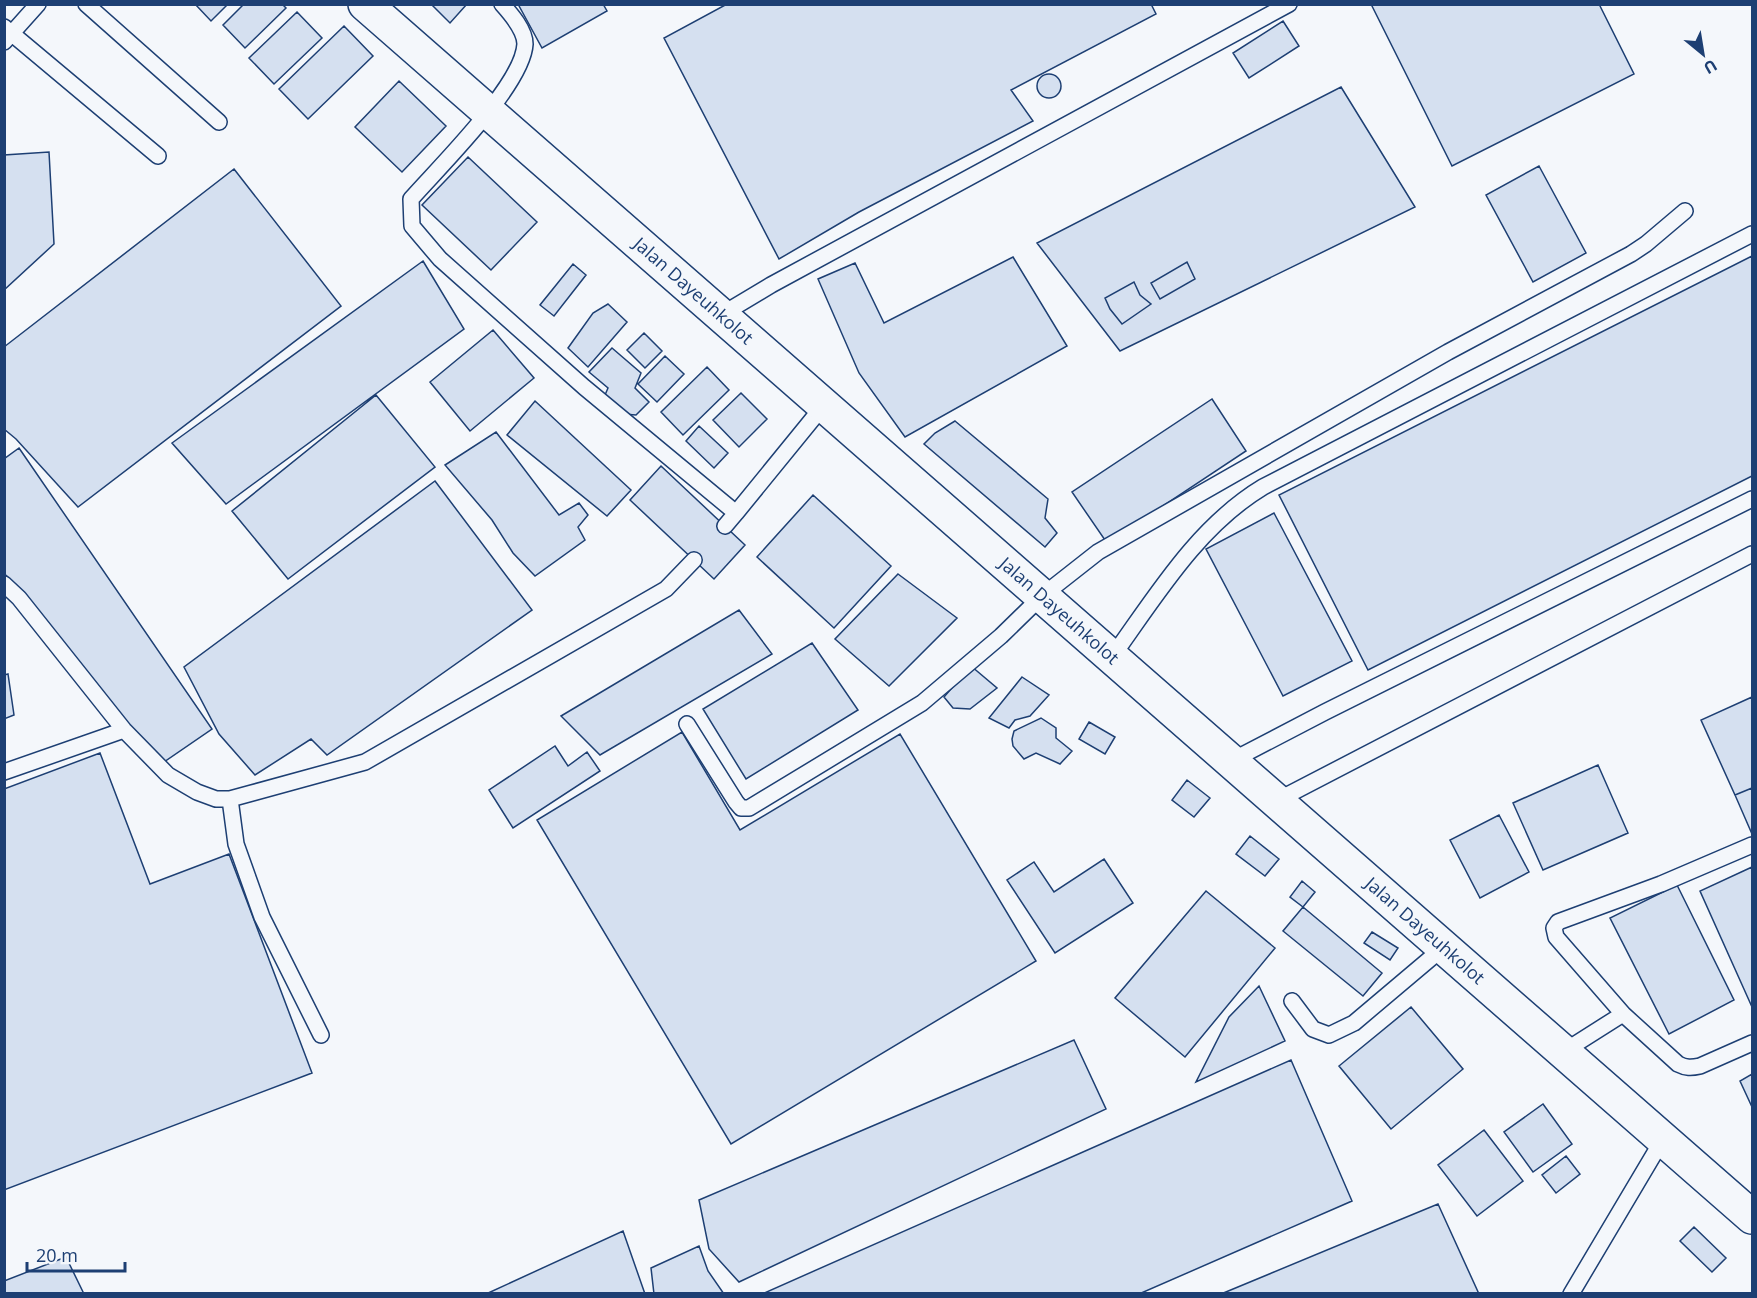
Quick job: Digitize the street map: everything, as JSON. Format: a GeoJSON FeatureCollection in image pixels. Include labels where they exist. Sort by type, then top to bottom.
{"type":"FeatureCollection","features":[{"type":"Feature","properties":{"kind":"main road","name":"Jalan Dayeuhkolot"},"geometry":{"type":"LineString","coordinates":[[365,4],[1752,1217]]}},
{"type":"Feature","properties":{"kind":"lane"},"geometry":{"type":"LineString","coordinates":[[38,4],[7,35],[159,156]]}},
{"type":"Feature","properties":{"kind":"lane"},"geometry":{"type":"LineString","coordinates":[[86,4],[219,122]]}},
{"type":"Feature","properties":{"kind":"lane"},"geometry":{"type":"LineString","coordinates":[[502,4],[516,20],[525,43],[517,71],[488,112],[411,199],[412,226],[440,259],[584,387],[736,513]]}},
{"type":"Feature","properties":{"kind":"lane"},"geometry":{"type":"LineString","coordinates":[[721,315],[771,285],[1289,4]]}},
{"type":"Feature","properties":{"kind":"lane"},"geometry":{"type":"LineString","coordinates":[[687,724],[736,802],[741,808],[750,808],[922,703],[1001,636],[1042,596],[1098,552],[1448,352],[1569,285],[1631,254],[1685,211]]}},
{"type":"Feature","properties":{"kind":"lane"},"geometry":{"type":"LineString","coordinates":[[1112,657],[1188,553],[1215,522],[1243,499],[1752,234]]}},
{"type":"Feature","properties":{"kind":"lane"},"geometry":{"type":"LineString","coordinates":[[725,526],[824,405]]}},
{"type":"Feature","properties":{"kind":"lane"},"geometry":{"type":"LineString","coordinates":[[1231,761],[1324,712],[1752,499]]}},
{"type":"Feature","properties":{"kind":"lane"},"geometry":{"type":"LineString","coordinates":[[1276,801],[1752,554]]}},
{"type":"Feature","properties":{"kind":"lane"},"geometry":{"type":"LineString","coordinates":[[4,584],[19,598],[124,730],[168,776],[197,792],[216,799],[230,799],[365,762],[666,589],[694,560]]}},
{"type":"Feature","properties":{"kind":"lane"},"geometry":{"type":"LineString","coordinates":[[4,772],[124,730]]}},
{"type":"Feature","properties":{"kind":"lane"},"geometry":{"type":"LineString","coordinates":[[230,799],[236,844],[262,917],[321,1035]]}},
{"type":"Feature","properties":{"kind":"lane"},"geometry":{"type":"LineString","coordinates":[[1752,844],[1661,884],[1558,921],[1554,928],[1556,937],[1623,1014],[1678,1064],[1691,1068],[1700,1066],[1752,1042]]}},
{"type":"Feature","properties":{"kind":"lane"},"geometry":{"type":"LineString","coordinates":[[1292,1001],[1313,1029],[1329,1035],[1354,1023],[1444,947]]}},
{"type":"Feature","properties":{"kind":"lane"},"geometry":{"type":"LineString","coordinates":[[1563,1052],[1623,1014]]}},
{"type":"Feature","properties":{"kind":"lane"},"geometry":{"type":"LineString","coordinates":[[1571,1293],[1663,1139]]}},
{"type":"Feature","properties":{"kind":"building"},"geometry":{"type":"Polygon","coordinates":[[[195,4],[228,4],[211,21],[195,4]]]}},
{"type":"Feature","properties":{"kind":"building"},"geometry":{"type":"Polygon","coordinates":[[[244,4],[282,4],[286,8],[245,48],[223,25],[244,4]]]}},
{"type":"Feature","properties":{"kind":"building"},"geometry":{"type":"Polygon","coordinates":[[[431,4],[467,4],[450,23],[431,4]]]}},
{"type":"Feature","properties":{"kind":"building"},"geometry":{"type":"Polygon","coordinates":[[[518,4],[603,4],[607,11],[542,48],[518,4]]]}},
{"type":"Feature","properties":{"kind":"building"},"geometry":{"type":"Polygon","coordinates":[[[727,4],[1151,4],[1156,14],[1011,90],[1033,121],[859,212],[779,259],[664,38],[727,4]]]}},
{"type":"Feature","properties":{"kind":"building"},"geometry":{"type":"Polygon","coordinates":[[[1371,4],[1599,4],[1634,74],[1452,166],[1371,4]]]}},
{"type":"Feature","properties":{"kind":"building"},"geometry":{"type":"Polygon","coordinates":[[[297,12],[322,38],[274,84],[249,58],[297,12]]]}},
{"type":"Feature","properties":{"kind":"building"},"geometry":{"type":"Polygon","coordinates":[[[1283,21],[1299,46],[1249,78],[1233,53],[1283,21]]]}},
{"type":"Feature","properties":{"kind":"building"},"geometry":{"type":"Polygon","coordinates":[[[344,26],[373,56],[308,119],[279,89],[344,26]]]}},
{"type":"Feature","properties":{"kind":"building"},"geometry":{"type":"Polygon","coordinates":[[[1049,74],[1058,77],[1061,86],[1058,95],[1049,98],[1040,95],[1037,86],[1040,77],[1049,74]]]}},
{"type":"Feature","properties":{"kind":"building"},"geometry":{"type":"Polygon","coordinates":[[[399,81],[446,126],[402,172],[355,127],[399,81]]]}},
{"type":"Feature","properties":{"kind":"building"},"geometry":{"type":"Polygon","coordinates":[[[1341,87],[1415,207],[1120,351],[1037,243],[1341,87]]]}},
{"type":"Feature","properties":{"kind":"building"},"geometry":{"type":"Polygon","coordinates":[[[49,152],[54,244],[4,290],[4,155],[49,152]]]}},
{"type":"Feature","properties":{"kind":"building"},"geometry":{"type":"Polygon","coordinates":[[[468,157],[537,222],[491,270],[422,205],[468,157]]]}},
{"type":"Feature","properties":{"kind":"building"},"geometry":{"type":"Polygon","coordinates":[[[1539,166],[1586,253],[1533,282],[1486,195],[1539,166]]]}},
{"type":"Feature","properties":{"kind":"building"},"geometry":{"type":"Polygon","coordinates":[[[234,169],[341,306],[78,507],[16,439],[4,429],[4,347],[234,169]]]}},
{"type":"Feature","properties":{"kind":"building"},"geometry":{"type":"Polygon","coordinates":[[[1752,256],[1752,476],[1368,670],[1279,495],[1752,256]]]}},
{"type":"Feature","properties":{"kind":"building"},"geometry":{"type":"Polygon","coordinates":[[[1013,257],[1067,346],[905,437],[859,373],[818,279],[855,263],[884,323],[1013,257]]]}},
{"type":"Feature","properties":{"kind":"building"},"geometry":{"type":"Polygon","coordinates":[[[423,261],[464,329],[226,504],[172,443],[423,261]]]}},
{"type":"Feature","properties":{"kind":"building"},"geometry":{"type":"Polygon","coordinates":[[[1187,262],[1195,279],[1160,299],[1151,283],[1187,262]]]}},
{"type":"Feature","properties":{"kind":"building"},"geometry":{"type":"Polygon","coordinates":[[[573,264],[586,275],[554,316],[540,305],[573,264]]]}},
{"type":"Feature","properties":{"kind":"building"},"geometry":{"type":"Polygon","coordinates":[[[1134,282],[1140,295],[1151,304],[1122,324],[1110,309],[1105,298],[1134,282]]]}},
{"type":"Feature","properties":{"kind":"building"},"geometry":{"type":"Polygon","coordinates":[[[608,304],[627,322],[588,367],[568,348],[593,313],[608,304]]]}},
{"type":"Feature","properties":{"kind":"building"},"geometry":{"type":"Polygon","coordinates":[[[493,330],[534,378],[470,431],[430,382],[493,330]]]}},
{"type":"Feature","properties":{"kind":"building"},"geometry":{"type":"Polygon","coordinates":[[[644,333],[662,351],[645,368],[627,350],[644,333]]]}},
{"type":"Feature","properties":{"kind":"building"},"geometry":{"type":"Polygon","coordinates":[[[612,348],[641,373],[635,388],[649,402],[636,415],[623,414],[605,395],[608,388],[589,372],[612,348]]]}},
{"type":"Feature","properties":{"kind":"building"},"geometry":{"type":"Polygon","coordinates":[[[665,356],[684,374],[657,402],[638,384],[665,356]]]}},
{"type":"Feature","properties":{"kind":"building"},"geometry":{"type":"Polygon","coordinates":[[[707,367],[729,390],[683,435],[661,412],[707,367]]]}},
{"type":"Feature","properties":{"kind":"building"},"geometry":{"type":"Polygon","coordinates":[[[741,393],[767,419],[739,447],[713,420],[741,393]]]}},
{"type":"Feature","properties":{"kind":"building"},"geometry":{"type":"Polygon","coordinates":[[[376,395],[435,467],[288,579],[232,511],[376,395]]]}},
{"type":"Feature","properties":{"kind":"building"},"geometry":{"type":"Polygon","coordinates":[[[1212,399],[1246,451],[1107,543],[1072,492],[1212,399]]]}},
{"type":"Feature","properties":{"kind":"building"},"geometry":{"type":"Polygon","coordinates":[[[535,401],[631,490],[607,516],[507,435],[535,401]]]}},
{"type":"Feature","properties":{"kind":"building"},"geometry":{"type":"Polygon","coordinates":[[[955,421],[1048,499],[1045,518],[1057,533],[1045,547],[924,444],[935,433],[955,421]]]}},
{"type":"Feature","properties":{"kind":"building"},"geometry":{"type":"Polygon","coordinates":[[[699,426],[728,453],[714,468],[686,441],[699,426]]]}},
{"type":"Feature","properties":{"kind":"building"},"geometry":{"type":"Polygon","coordinates":[[[496,432],[559,515],[579,503],[588,515],[578,527],[585,540],[535,576],[513,553],[492,520],[445,465],[496,432]]]}},
{"type":"Feature","properties":{"kind":"building"},"geometry":{"type":"Polygon","coordinates":[[[19,448],[212,729],[161,764],[4,573],[4,459],[19,448]]]}},
{"type":"Feature","properties":{"kind":"building"},"geometry":{"type":"Polygon","coordinates":[[[661,466],[745,545],[714,579],[630,500],[661,466]]]}},
{"type":"Feature","properties":{"kind":"building"},"geometry":{"type":"Polygon","coordinates":[[[435,481],[532,610],[327,755],[311,739],[255,775],[219,734],[184,667],[435,481]]]}},
{"type":"Feature","properties":{"kind":"building"},"geometry":{"type":"Polygon","coordinates":[[[813,495],[891,566],[834,628],[757,557],[813,495]]]}},
{"type":"Feature","properties":{"kind":"building"},"geometry":{"type":"Polygon","coordinates":[[[1274,513],[1352,661],[1283,696],[1206,549],[1274,513]]]}},
{"type":"Feature","properties":{"kind":"building"},"geometry":{"type":"Polygon","coordinates":[[[898,574],[957,618],[889,686],[835,639],[898,574]]]}},
{"type":"Feature","properties":{"kind":"building"},"geometry":{"type":"Polygon","coordinates":[[[739,610],[772,654],[600,755],[561,716],[739,610]]]}},
{"type":"Feature","properties":{"kind":"building"},"geometry":{"type":"Polygon","coordinates":[[[812,643],[858,710],[746,779],[703,709],[812,643]]]}},
{"type":"Feature","properties":{"kind":"building"},"geometry":{"type":"Polygon","coordinates":[[[971,666],[997,688],[970,709],[953,708],[944,697],[971,666]]]}},
{"type":"Feature","properties":{"kind":"building"},"geometry":{"type":"Polygon","coordinates":[[[8,674],[14,715],[4,719],[4,675],[8,674]]]}},
{"type":"Feature","properties":{"kind":"building"},"geometry":{"type":"Polygon","coordinates":[[[1022,677],[1049,695],[1030,716],[1015,720],[1009,728],[989,718],[1022,677]]]}},
{"type":"Feature","properties":{"kind":"building"},"geometry":{"type":"Polygon","coordinates":[[[1752,697],[1752,788],[1735,795],[1701,720],[1752,697]]]}},
{"type":"Feature","properties":{"kind":"building"},"geometry":{"type":"Polygon","coordinates":[[[1041,718],[1056,728],[1056,738],[1072,751],[1060,764],[1036,753],[1024,759],[1013,746],[1014,731],[1041,718]]]}},
{"type":"Feature","properties":{"kind":"building"},"geometry":{"type":"Polygon","coordinates":[[[1089,722],[1115,737],[1105,754],[1079,739],[1089,722]]]}},
{"type":"Feature","properties":{"kind":"building"},"geometry":{"type":"Polygon","coordinates":[[[682,732],[740,830],[900,734],[1036,961],[731,1144],[537,820],[682,732]]]}},
{"type":"Feature","properties":{"kind":"building"},"geometry":{"type":"Polygon","coordinates":[[[555,746],[568,766],[587,752],[600,771],[513,828],[489,790],[555,746]]]}},
{"type":"Feature","properties":{"kind":"building"},"geometry":{"type":"Polygon","coordinates":[[[100,753],[150,884],[229,854],[312,1073],[4,1190],[4,789],[100,753]]]}},
{"type":"Feature","properties":{"kind":"building"},"geometry":{"type":"Polygon","coordinates":[[[1598,765],[1628,833],[1543,870],[1513,803],[1598,765]]]}},
{"type":"Feature","properties":{"kind":"building"},"geometry":{"type":"Polygon","coordinates":[[[1187,780],[1210,798],[1194,817],[1172,800],[1187,780]]]}},
{"type":"Feature","properties":{"kind":"building"},"geometry":{"type":"Polygon","coordinates":[[[1752,788],[1752,834],[1735,795],[1752,788]]]}},
{"type":"Feature","properties":{"kind":"building"},"geometry":{"type":"Polygon","coordinates":[[[1499,815],[1529,872],[1480,898],[1450,840],[1499,815]]]}},
{"type":"Feature","properties":{"kind":"building"},"geometry":{"type":"Polygon","coordinates":[[[1250,836],[1279,859],[1265,876],[1236,854],[1250,836]]]}},
{"type":"Feature","properties":{"kind":"building"},"geometry":{"type":"Polygon","coordinates":[[[1104,859],[1133,903],[1055,953],[1007,880],[1034,862],[1054,892],[1104,859]]]}},
{"type":"Feature","properties":{"kind":"building"},"geometry":{"type":"Polygon","coordinates":[[[1752,867],[1752,1007],[1700,891],[1752,867]]]}},
{"type":"Feature","properties":{"kind":"building"},"geometry":{"type":"Polygon","coordinates":[[[1302,881],[1315,892],[1303,907],[1290,897],[1302,881]]]}},
{"type":"Feature","properties":{"kind":"building"},"geometry":{"type":"Polygon","coordinates":[[[1677,885],[1734,1000],[1669,1034],[1610,918],[1677,885]]]}},
{"type":"Feature","properties":{"kind":"building"},"geometry":{"type":"Polygon","coordinates":[[[1206,891],[1275,948],[1185,1057],[1115,998],[1206,891]]]}},
{"type":"Feature","properties":{"kind":"building"},"geometry":{"type":"Polygon","coordinates":[[[1303,907],[1382,973],[1363,996],[1283,931],[1303,907]]]}},
{"type":"Feature","properties":{"kind":"building"},"geometry":{"type":"Polygon","coordinates":[[[1372,932],[1398,948],[1390,960],[1364,943],[1372,932]]]}},
{"type":"Feature","properties":{"kind":"building"},"geometry":{"type":"Polygon","coordinates":[[[1259,986],[1285,1041],[1196,1082],[1229,1017],[1259,986]]]}},
{"type":"Feature","properties":{"kind":"building"},"geometry":{"type":"Polygon","coordinates":[[[1411,1007],[1463,1069],[1391,1129],[1339,1066],[1411,1007]]]}},
{"type":"Feature","properties":{"kind":"building"},"geometry":{"type":"Polygon","coordinates":[[[1074,1040],[1106,1109],[739,1282],[709,1249],[699,1200],[1074,1040]]]}},
{"type":"Feature","properties":{"kind":"building"},"geometry":{"type":"Polygon","coordinates":[[[1291,1060],[1352,1201],[1139,1294],[762,1294],[1291,1060]]]}},
{"type":"Feature","properties":{"kind":"building"},"geometry":{"type":"Polygon","coordinates":[[[1752,1074],[1752,1107],[1740,1081],[1752,1074]]]}},
{"type":"Feature","properties":{"kind":"building"},"geometry":{"type":"Polygon","coordinates":[[[1543,1104],[1572,1144],[1533,1172],[1504,1132],[1543,1104]]]}},
{"type":"Feature","properties":{"kind":"building"},"geometry":{"type":"Polygon","coordinates":[[[1484,1130],[1523,1181],[1477,1216],[1438,1165],[1484,1130]]]}},
{"type":"Feature","properties":{"kind":"building"},"geometry":{"type":"Polygon","coordinates":[[[1566,1156],[1580,1174],[1556,1193],[1542,1175],[1566,1156]]]}},
{"type":"Feature","properties":{"kind":"building"},"geometry":{"type":"Polygon","coordinates":[[[1438,1204],[1479,1294],[1221,1294],[1392,1223],[1438,1204]]]}},
{"type":"Feature","properties":{"kind":"building"},"geometry":{"type":"Polygon","coordinates":[[[1694,1227],[1726,1258],[1712,1272],[1680,1241],[1694,1227]]]}},
{"type":"Feature","properties":{"kind":"building"},"geometry":{"type":"Polygon","coordinates":[[[623,1231],[645,1294],[486,1294],[623,1231]]]}},
{"type":"Feature","properties":{"kind":"building"},"geometry":{"type":"Polygon","coordinates":[[[699,1246],[708,1271],[724,1294],[654,1294],[651,1268],[699,1246]]]}},
{"type":"Feature","properties":{"kind":"building"},"geometry":{"type":"Polygon","coordinates":[[[66,1257],[84,1294],[4,1294],[4,1281],[66,1257]]]}}]}
